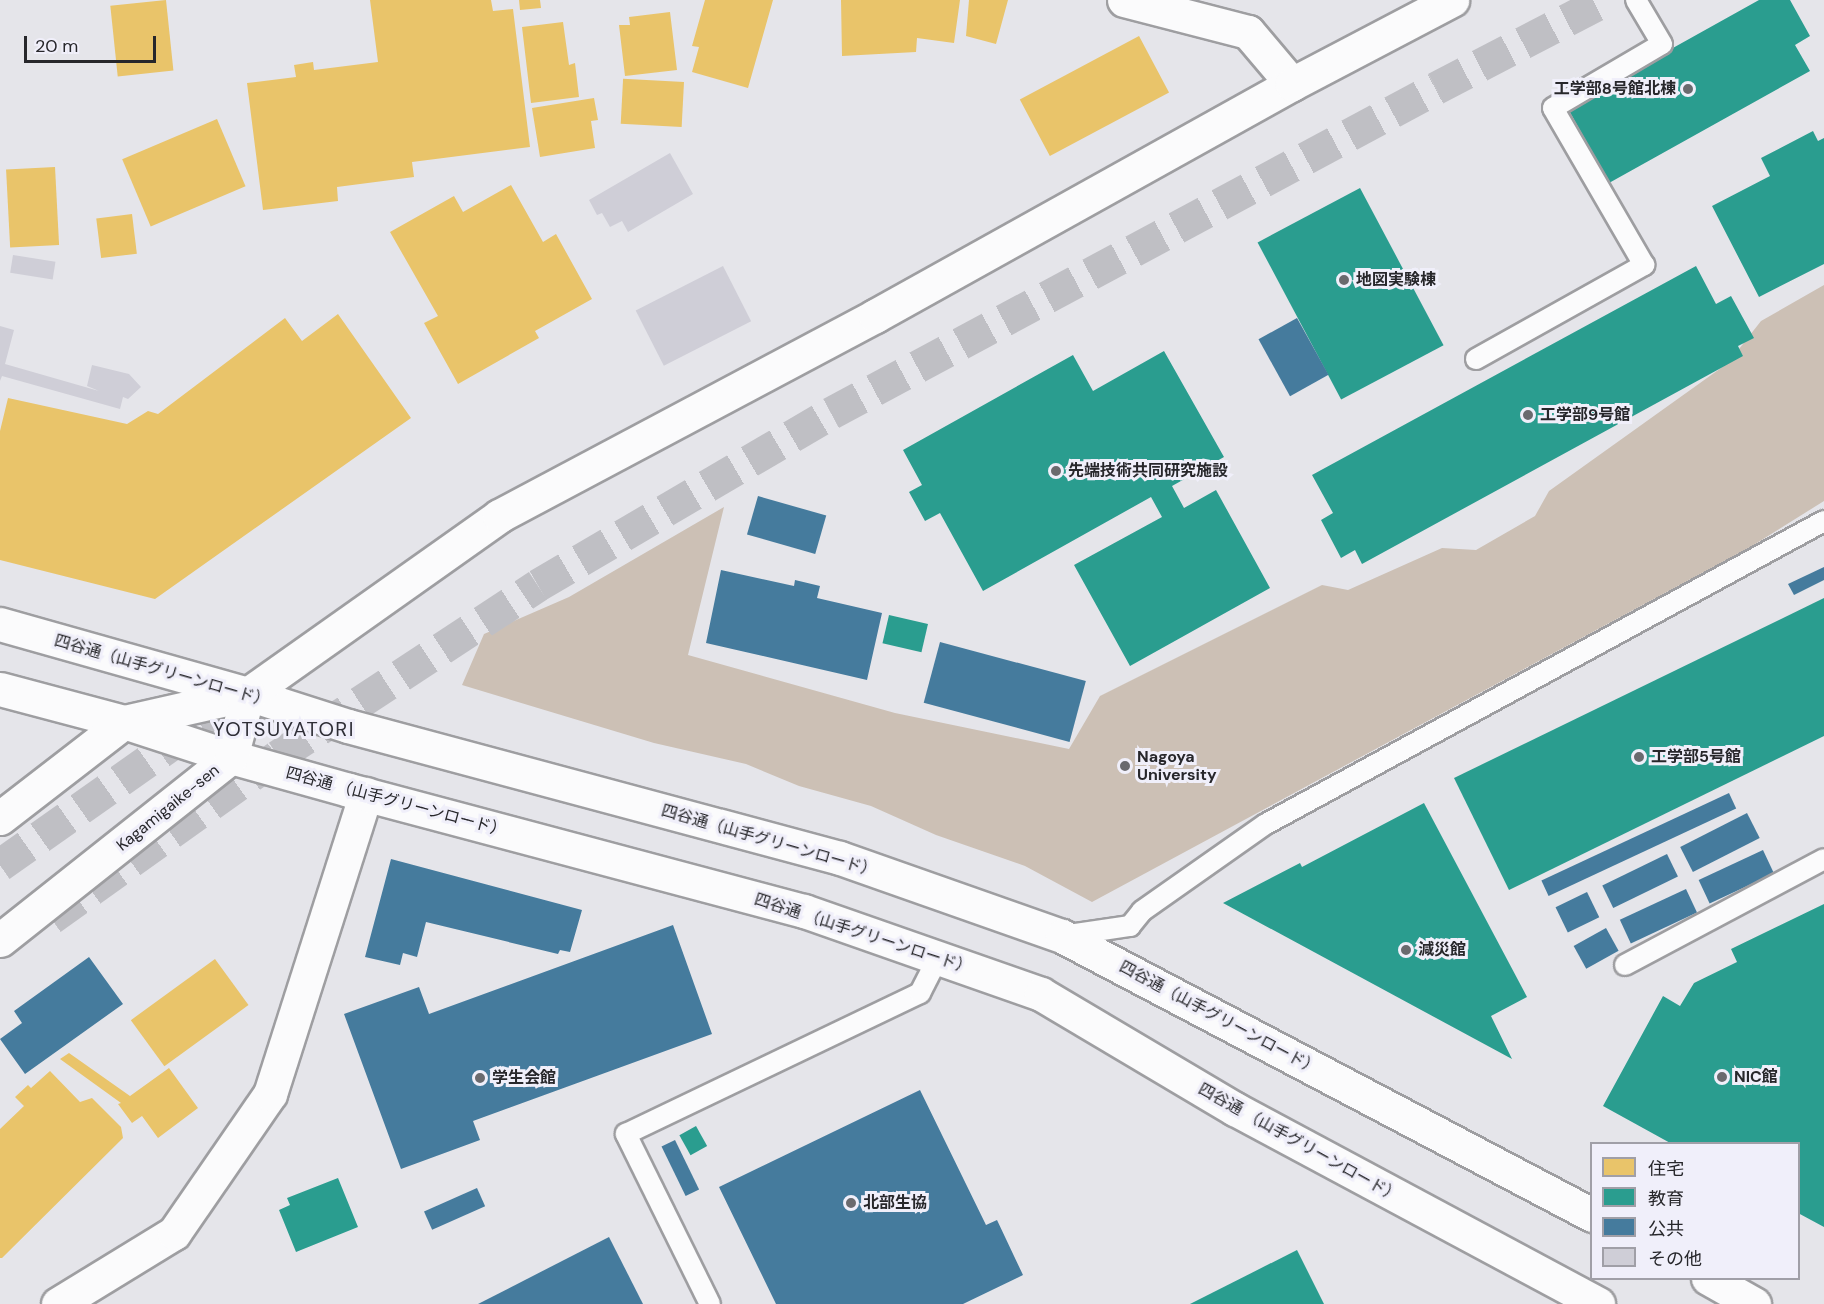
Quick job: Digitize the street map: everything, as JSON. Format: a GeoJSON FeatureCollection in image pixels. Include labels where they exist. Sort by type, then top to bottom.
{"type":"FeatureCollection","features":[{"type":"Feature","properties":{"kind":"street"},"geometry":{"type":"LineString","coordinates":[[1124,0],[1248,32],[1292,84]]}},
{"type":"Feature","properties":{"kind":"street"},"geometry":{"type":"LineString","coordinates":[[0,818],[124,722],[248,694],[499,516],[874,316],[1292,84],[1452,0]]}},
{"type":"Feature","properties":{"kind":"street","name":"四谷通（山手グリーンロード）"},"geometry":{"type":"LineString","coordinates":[[0,624],[248,694],[348,726],[840,858],[1062,936],[1590,1214]]}},
{"type":"Feature","properties":{"kind":"street","name":"四谷通 （山手グリーンロード）"},"geometry":{"type":"LineString","coordinates":[[0,689],[124,722],[231,757],[804,911],[1041,994],[1235,1109],[1598,1304]]}},
{"type":"Feature","properties":{"kind":"street","name":"Kagamigaike-sen"},"geometry":{"type":"LineString","coordinates":[[0,940],[231,757],[248,694]]}},
{"type":"Feature","properties":{"kind":"street"},"geometry":{"type":"LineString","coordinates":[[58,1304],[174,1233],[270,1094],[366,794]]}},
{"type":"Feature","properties":{"kind":"street"},"geometry":{"type":"LineString","coordinates":[[1712,1280],[1754,1304]]}},
{"type":"Feature","properties":{"kind":"lane"},"geometry":{"type":"LineString","coordinates":[[1476,359],[1644,265],[1553,108],[1662,44],[1636,0]]}},
{"type":"Feature","properties":{"kind":"lane"},"geometry":{"type":"LineString","coordinates":[[1062,936],[1130,926],[1142,911],[1266,825],[1824,521]]}},
{"type":"Feature","properties":{"kind":"lane"},"geometry":{"type":"LineString","coordinates":[[1625,965],[1824,859]]}},
{"type":"Feature","properties":{"kind":"lane"},"geometry":{"type":"LineString","coordinates":[[710,1304],[626,1134],[920,993],[938,958]]}},
{"type":"Feature","properties":{"kind":"shaded area"},"geometry":{"type":"Polygon","coordinates":[[[1824,285],[1824,501],[1752,546],[1092,902],[1025,866],[936,835],[871,806],[799,786],[746,764],[654,743],[462,685],[484,634],[569,597],[724,507],[688,655],[895,713],[1069,749],[1100,696],[1322,585],[1348,590],[1442,548],[1476,550],[1535,516],[1549,491],[1728,363],[1761,321],[1824,285]]]}},
{"type":"Feature","properties":{"kind":"building: 住宅"},"geometry":{"type":"Polygon","coordinates":[[[166,0],[173,71],[118,76],[110,6],[166,0]]]}},
{"type":"Feature","properties":{"kind":"building: 住宅"},"geometry":{"type":"Polygon","coordinates":[[[370,0],[491,0],[493,11],[513,9],[530,147],[412,162],[414,177],[337,187],[338,201],[263,210],[247,83],[296,77],[294,65],[313,62],[314,70],[378,62],[370,0]]]}},
{"type":"Feature","properties":{"kind":"building: 住宅"},"geometry":{"type":"Polygon","coordinates":[[[519,0],[540,0],[541,8],[520,10],[519,0]]]}},
{"type":"Feature","properties":{"kind":"building: 住宅"},"geometry":{"type":"Polygon","coordinates":[[[705,0],[773,0],[748,88],[692,72],[699,47],[692,46],[705,0]]]}},
{"type":"Feature","properties":{"kind":"building: 住宅"},"geometry":{"type":"Polygon","coordinates":[[[841,0],[960,0],[954,43],[917,38],[916,52],[842,56],[841,0]]]}},
{"type":"Feature","properties":{"kind":"building: 住宅"},"geometry":{"type":"Polygon","coordinates":[[[969,0],[1008,0],[996,44],[966,36],[969,0]]]}},
{"type":"Feature","properties":{"kind":"building: 住宅"},"geometry":{"type":"Polygon","coordinates":[[[670,12],[677,70],[625,76],[619,25],[630,25],[629,17],[670,12]]]}},
{"type":"Feature","properties":{"kind":"building: 住宅"},"geometry":{"type":"Polygon","coordinates":[[[563,22],[569,65],[575,63],[579,97],[531,103],[522,27],[563,22]]]}},
{"type":"Feature","properties":{"kind":"building: 住宅"},"geometry":{"type":"Polygon","coordinates":[[[1139,36],[1169,93],[1050,156],[1020,99],[1139,36]]]}},
{"type":"Feature","properties":{"kind":"building: 住宅"},"geometry":{"type":"Polygon","coordinates":[[[623,79],[684,82],[682,127],[621,124],[623,79]]]}},
{"type":"Feature","properties":{"kind":"building: 住宅"},"geometry":{"type":"Polygon","coordinates":[[[594,98],[598,120],[591,121],[595,148],[540,157],[532,108],[594,98]]]}},
{"type":"Feature","properties":{"kind":"building: 住宅"},"geometry":{"type":"Polygon","coordinates":[[[217,119],[246,186],[151,226],[122,159],[217,119]]]}},
{"type":"Feature","properties":{"kind":"building: 住宅"},"geometry":{"type":"Polygon","coordinates":[[[55,167],[59,245],[10,247],[6,170],[55,167]]]}},
{"type":"Feature","properties":{"kind":"building: 住宅"},"geometry":{"type":"Polygon","coordinates":[[[511,185],[543,242],[556,234],[592,299],[535,331],[539,338],[458,384],[424,323],[438,316],[390,232],[454,196],[463,212],[511,185]]]}},
{"type":"Feature","properties":{"kind":"building: 住宅"},"geometry":{"type":"Polygon","coordinates":[[[132,214],[137,254],[101,258],[96,218],[132,214]]]}},
{"type":"Feature","properties":{"kind":"building: 住宅"},"geometry":{"type":"Polygon","coordinates":[[[338,314],[411,418],[155,599],[0,560],[0,431],[8,398],[127,424],[148,411],[158,414],[285,318],[302,341],[338,314]]]}},
{"type":"Feature","properties":{"kind":"building: 住宅"},"geometry":{"type":"Polygon","coordinates":[[[215,959],[249,1005],[164,1066],[131,1020],[215,959]]]}},
{"type":"Feature","properties":{"kind":"building: 住宅"},"geometry":{"type":"Polygon","coordinates":[[[69,1053],[130,1096],[169,1068],[198,1108],[158,1138],[142,1116],[132,1123],[118,1104],[121,1103],[60,1059],[69,1053]]]}},
{"type":"Feature","properties":{"kind":"building: 住宅"},"geometry":{"type":"Polygon","coordinates":[[[50,1071],[80,1102],[92,1098],[121,1127],[123,1138],[0,1258],[0,1129],[24,1106],[15,1097],[28,1085],[31,1088],[50,1071]]]}},
{"type":"Feature","properties":{"kind":"building: 教育","name":"工学部8号館北棟"},"geometry":{"type":"Polygon","coordinates":[[[1759,0],[1790,0],[1810,36],[1795,45],[1810,71],[1609,183],[1567,107],[1759,0]]]}},
{"type":"Feature","properties":{"kind":"building: 教育"},"geometry":{"type":"Polygon","coordinates":[[[1813,131],[1818,141],[1824,138],[1824,264],[1759,297],[1712,206],[1770,176],[1761,158],[1813,131]]]}},
{"type":"Feature","properties":{"kind":"building: 教育","name":"地図実験棟"},"geometry":{"type":"Polygon","coordinates":[[[1360,188],[1444,345],[1341,400],[1258,242],[1360,188]]]}},
{"type":"Feature","properties":{"kind":"building: 教育","name":"工学部9号館"},"geometry":{"type":"Polygon","coordinates":[[[1696,266],[1716,304],[1731,296],[1754,338],[1738,346],[1743,356],[1362,564],[1355,550],[1341,558],[1321,520],[1333,513],[1312,475],[1696,266]]]}},
{"type":"Feature","properties":{"kind":"building: 教育","name":"先端技術共同研究施設"},"geometry":{"type":"Polygon","coordinates":[[[1164,351],[1224,457],[1172,486],[1184,508],[1216,490],[1270,588],[1130,666],[1074,565],[1162,517],[1151,497],[983,591],[940,513],[925,521],[909,492],[922,485],[903,450],[1073,355],[1093,391],[1164,351]]]}},
{"type":"Feature","properties":{"kind":"building: 教育","name":"工学部5号館"},"geometry":{"type":"Polygon","coordinates":[[[1824,598],[1824,736],[1509,890],[1454,778],[1824,598]]]}},
{"type":"Feature","properties":{"kind":"building: 教育"},"geometry":{"type":"Polygon","coordinates":[[[889,615],[928,624],[921,652],[882,643],[889,615]]]}},
{"type":"Feature","properties":{"kind":"building: 教育","name":"減災館"},"geometry":{"type":"Polygon","coordinates":[[[1424,803],[1527,997],[1491,1016],[1512,1059],[1223,903],[1300,863],[1302,867],[1424,803]]]}},
{"type":"Feature","properties":{"kind":"building: 教育","name":"NIC館"},"geometry":{"type":"Polygon","coordinates":[[[1824,904],[1824,1227],[1800,1214],[1800,1142],[1668,1142],[1603,1106],[1663,996],[1680,1006],[1694,983],[1737,962],[1731,949],[1824,904]]]}},
{"type":"Feature","properties":{"kind":"building: 教育"},"geometry":{"type":"Polygon","coordinates":[[[696,1126],[707,1146],[691,1155],[679,1135],[696,1126]]]}},
{"type":"Feature","properties":{"kind":"building: 教育"},"geometry":{"type":"Polygon","coordinates":[[[338,1178],[358,1227],[296,1252],[279,1210],[290,1205],[287,1198],[338,1178]]]}},
{"type":"Feature","properties":{"kind":"building: 教育"},"geometry":{"type":"Polygon","coordinates":[[[1297,1250],[1324,1304],[1190,1304],[1297,1250]]]}},
{"type":"Feature","properties":{"kind":"building: 公共"},"geometry":{"type":"Polygon","coordinates":[[[1297,318],[1329,375],[1290,396],[1259,339],[1297,318]]]}},
{"type":"Feature","properties":{"kind":"building: 公共"},"geometry":{"type":"Polygon","coordinates":[[[758,496],[826,516],[815,554],[747,534],[758,496]]]}},
{"type":"Feature","properties":{"kind":"building: 公共"},"geometry":{"type":"Polygon","coordinates":[[[1824,567],[1824,580],[1794,595],[1788,584],[1824,567]]]}},
{"type":"Feature","properties":{"kind":"building: 公共"},"geometry":{"type":"Polygon","coordinates":[[[721,570],[794,586],[795,580],[820,586],[817,598],[882,613],[867,680],[706,643],[721,570]]]}},
{"type":"Feature","properties":{"kind":"building: 公共"},"geometry":{"type":"Polygon","coordinates":[[[940,642],[1086,681],[1070,742],[924,703],[940,642]]]}},
{"type":"Feature","properties":{"kind":"building: 公共"},"geometry":{"type":"Polygon","coordinates":[[[1729,793],[1736,808],[1549,896],[1541,880],[1729,793]]]}},
{"type":"Feature","properties":{"kind":"building: 公共"},"geometry":{"type":"Polygon","coordinates":[[[1747,813],[1760,838],[1693,872],[1680,847],[1747,813]]]}},
{"type":"Feature","properties":{"kind":"building: 公共"},"geometry":{"type":"Polygon","coordinates":[[[1763,850],[1774,874],[1710,904],[1699,880],[1763,850]]]}},
{"type":"Feature","properties":{"kind":"building: 公共"},"geometry":{"type":"Polygon","coordinates":[[[1667,854],[1678,876],[1613,908],[1602,886],[1667,854]]]}},
{"type":"Feature","properties":{"kind":"building: 公共"},"geometry":{"type":"Polygon","coordinates":[[[391,859],[582,910],[570,952],[560,950],[558,954],[426,922],[417,957],[403,953],[400,965],[365,957],[391,859]]]}},
{"type":"Feature","properties":{"kind":"building: 公共"},"geometry":{"type":"Polygon","coordinates":[[[1686,889],[1697,913],[1631,943],[1620,920],[1686,889]]]}},
{"type":"Feature","properties":{"kind":"building: 公共"},"geometry":{"type":"Polygon","coordinates":[[[1587,892],[1599,917],[1568,933],[1556,907],[1587,892]]]}},
{"type":"Feature","properties":{"kind":"building: 公共","name":"学生会館"},"geometry":{"type":"Polygon","coordinates":[[[673,925],[712,1034],[473,1121],[480,1140],[401,1169],[344,1014],[419,987],[429,1014],[673,925]]]}},
{"type":"Feature","properties":{"kind":"building: 公共"},"geometry":{"type":"Polygon","coordinates":[[[1606,928],[1619,951],[1586,969],[1574,946],[1606,928]]]}},
{"type":"Feature","properties":{"kind":"building: 公共"},"geometry":{"type":"Polygon","coordinates":[[[89,957],[123,1004],[25,1074],[0,1039],[22,1023],[14,1011],[89,957]]]}},
{"type":"Feature","properties":{"kind":"building: 公共","name":"北部生協"},"geometry":{"type":"Polygon","coordinates":[[[920,1090],[986,1225],[997,1220],[1023,1275],[963,1304],[776,1304],[719,1187],[920,1090]]]}},
{"type":"Feature","properties":{"kind":"building: 公共"},"geometry":{"type":"Polygon","coordinates":[[[675,1140],[699,1189],[686,1196],[662,1147],[675,1140]]]}},
{"type":"Feature","properties":{"kind":"building: 公共"},"geometry":{"type":"Polygon","coordinates":[[[477,1188],[485,1206],[432,1230],[424,1212],[477,1188]]]}},
{"type":"Feature","properties":{"kind":"building: 公共"},"geometry":{"type":"Polygon","coordinates":[[[609,1237],[643,1304],[478,1304],[609,1237]]]}},
{"type":"Feature","properties":{"kind":"building: その他"},"geometry":{"type":"Polygon","coordinates":[[[670,153],[693,194],[628,232],[622,221],[610,227],[602,213],[597,215],[589,200],[670,153]]]}},
{"type":"Feature","properties":{"kind":"building: その他"},"geometry":{"type":"Polygon","coordinates":[[[13,255],[55,262],[53,280],[10,273],[13,255]]]}},
{"type":"Feature","properties":{"kind":"building: その他"},"geometry":{"type":"Polygon","coordinates":[[[723,266],[751,321],[664,366],[636,310],[723,266]]]}},
{"type":"Feature","properties":{"kind":"building: その他"},"geometry":{"type":"Polygon","coordinates":[[[0,326],[14,330],[5,364],[99,391],[87,386],[92,365],[129,374],[141,387],[128,399],[123,397],[120,409],[2,376],[0,381],[0,326]]]}},
{"type":"Feature","properties":{"kind":"tunnel"},"geometry":{"type":"LineString","coordinates":[[51,918],[278,756],[538,585],[831,413],[1436,88],[1605,0]]}},
{"type":"Feature","properties":{"kind":"tunnel"},"geometry":{"type":"LineString","coordinates":[[0,865],[241,695]]}},
{"type":"Feature","properties":{"kind":"place","name":"工学部8号館北棟"},"geometry":{"type":"Point","coordinates":[1688,89]}},
{"type":"Feature","properties":{"kind":"place","name":"地図実験棟"},"geometry":{"type":"Point","coordinates":[1344,280]}},
{"type":"Feature","properties":{"kind":"place","name":"工学部9号館"},"geometry":{"type":"Point","coordinates":[1528,415]}},
{"type":"Feature","properties":{"kind":"place","name":"先端技術共同研究施設"},"geometry":{"type":"Point","coordinates":[1056,471]}},
{"type":"Feature","properties":{"kind":"place","name":"工学部5号館"},"geometry":{"type":"Point","coordinates":[1639,757]}},
{"type":"Feature","properties":{"kind":"place","name":"Nagoya University"},"geometry":{"type":"Point","coordinates":[1125,766]}},
{"type":"Feature","properties":{"kind":"place","name":"減災館"},"geometry":{"type":"Point","coordinates":[1406,950]}},
{"type":"Feature","properties":{"kind":"place","name":"NIC館"},"geometry":{"type":"Point","coordinates":[1722,1077]}},
{"type":"Feature","properties":{"kind":"place","name":"学生会館"},"geometry":{"type":"Point","coordinates":[480,1078]}},
{"type":"Feature","properties":{"kind":"place","name":"北部生協"},"geometry":{"type":"Point","coordinates":[851,1203]}},
{"type":"Feature","properties":{"kind":"district","name":"YOTSUYATORI"},"geometry":{"type":"Point","coordinates":[284,729]}}]}
